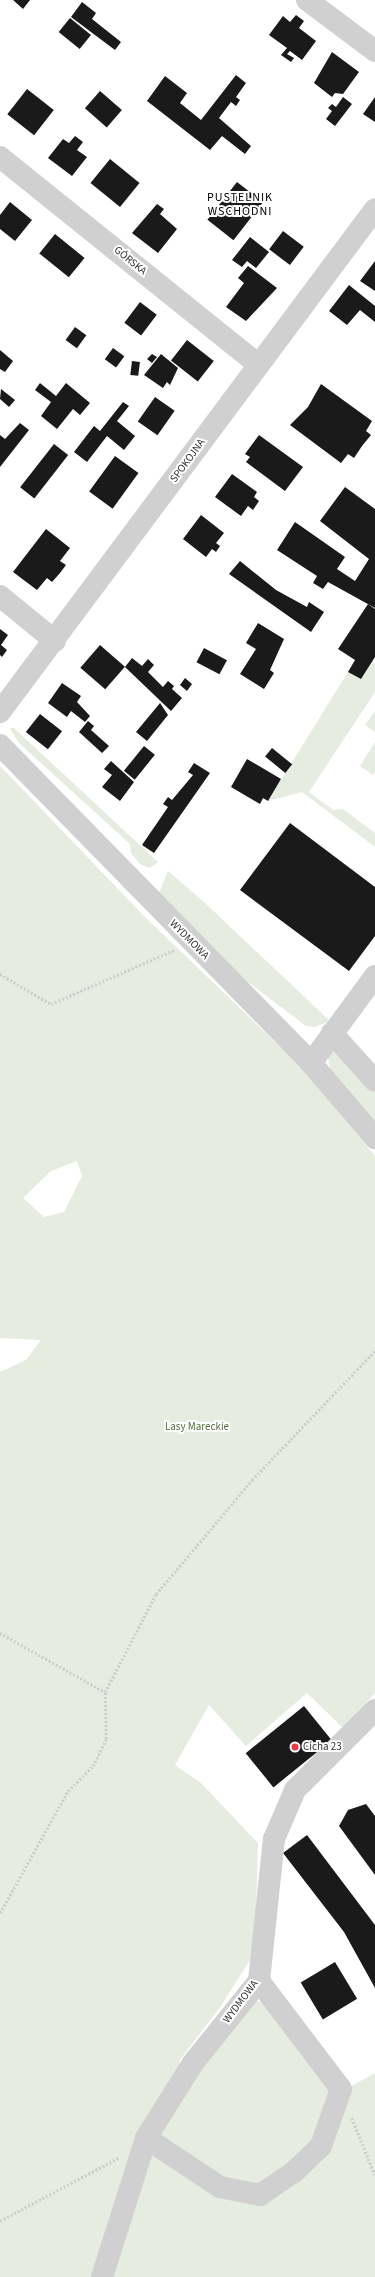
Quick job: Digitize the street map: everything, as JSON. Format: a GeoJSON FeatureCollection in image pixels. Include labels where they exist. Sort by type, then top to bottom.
{"type":"FeatureCollection","features":[{"type":"Feature","properties":{"kind":"street"},"geometry":{"type":"LineString","coordinates":[[306,0],[375,51]]}},
{"type":"Feature","properties":{"kind":"street","name":"GÓRSKA"},"geometry":{"type":"LineString","coordinates":[[0,157],[259,365]]}},
{"type":"Feature","properties":{"kind":"street","name":"SPOKOJNA"},"geometry":{"type":"LineString","coordinates":[[0,712],[55,641],[375,209]]}},
{"type":"Feature","properties":{"kind":"street"},"geometry":{"type":"LineString","coordinates":[[0,596],[55,641]]}},
{"type":"Feature","properties":{"kind":"street","name":"WYDMOWA"},"geometry":{"type":"LineString","coordinates":[[0,745],[191,943],[311,1063],[375,1138]]}},
{"type":"Feature","properties":{"kind":"street"},"geometry":{"type":"LineString","coordinates":[[311,1063],[375,976]]}},
{"type":"Feature","properties":{"kind":"street"},"geometry":{"type":"LineString","coordinates":[[332,1033],[375,1080]]}},
{"type":"Feature","properties":{"kind":"street","name":"WYDMOWA"},"geometry":{"type":"LineString","coordinates":[[102,2277],[146,2138],[193,2063],[259,1981],[274,1839],[295,1790],[375,1710]]}},
{"type":"Feature","properties":{"kind":"street"},"geometry":{"type":"LineString","coordinates":[[146,2138],[220,2187],[260,2195],[294,2172],[321,2146],[341,2089],[259,1981]]}},
{"type":"Feature","properties":{"kind":"path"},"geometry":{"type":"LineString","coordinates":[[0,974],[51,1004],[191,943]]}},
{"type":"Feature","properties":{"kind":"path"},"geometry":{"type":"LineString","coordinates":[[0,1912],[68,1792],[93,1766],[106,1739],[105,1692],[156,1594],[252,1480],[375,1351]]}},
{"type":"Feature","properties":{"kind":"path"},"geometry":{"type":"LineString","coordinates":[[0,1633],[105,1692]]}},
{"type":"Feature","properties":{"kind":"path"},"geometry":{"type":"LineString","coordinates":[[341,2089],[375,2175]]}},
{"type":"Feature","properties":{"kind":"path"},"geometry":{"type":"LineString","coordinates":[[0,2221],[122,2155]]}},
{"type":"Feature","properties":{"kind":"green space"},"geometry":{"type":"Polygon","coordinates":[[[372,662],[375,664],[375,692],[309,792],[333,810],[343,809],[375,833],[375,847],[302,792],[268,801],[348,672],[361,679],[372,662]]]}},
{"type":"Feature","properties":{"kind":"green space"},"geometry":{"type":"Polygon","coordinates":[[[375,711],[375,732],[365,725],[375,711]]]}},
{"type":"Feature","properties":{"kind":"green space"},"geometry":{"type":"Polygon","coordinates":[[[10,728],[14,728],[158,862],[150,868],[140,864],[131,853],[130,844],[19,743],[10,728]]]}},
{"type":"Feature","properties":{"kind":"green space"},"geometry":{"type":"Polygon","coordinates":[[[375,742],[375,772],[373,775],[360,766],[375,742]]]}},
{"type":"Feature","properties":{"kind":"green space","name":"Lasy Mareckie"},"geometry":{"type":"Polygon","coordinates":[[[0,766],[145,917],[298,1064],[375,1156],[375,1693],[343,1728],[307,1693],[246,1746],[209,1705],[175,1765],[201,1783],[258,1843],[255,1952],[221,2006],[179,2061],[192,2071],[257,2001],[266,2002],[337,2094],[375,2073],[375,2277],[0,2277],[0,1372],[26,1360],[41,1340],[0,1338],[0,766]],[[77,1161],[51,1171],[23,1198],[44,1217],[64,1212],[82,1176],[77,1161]]]}},
{"type":"Feature","properties":{"kind":"green space"},"geometry":{"type":"Polygon","coordinates":[[[168,871],[205,903],[330,1021],[315,1027],[306,1026],[240,976],[158,895],[168,871]]]}},
{"type":"Feature","properties":{"kind":"green space"},"geometry":{"type":"Polygon","coordinates":[[[332,1047],[375,1085],[375,1128],[330,1069],[328,1058],[332,1047]]]}},
{"type":"Feature","properties":{"kind":"building"},"geometry":{"type":"Polygon","coordinates":[[[13,0],[30,0],[23,9],[13,0]]]}},
{"type":"Feature","properties":{"kind":"building"},"geometry":{"type":"Polygon","coordinates":[[[82,2],[96,13],[92,19],[121,42],[115,50],[71,17],[82,2]]]}},
{"type":"Feature","properties":{"kind":"building"},"geometry":{"type":"Polygon","coordinates":[[[296,15],[304,21],[299,28],[316,41],[302,60],[290,51],[287,54],[294,58],[291,62],[281,55],[287,48],[269,35],[283,16],[290,22],[296,15]]]}},
{"type":"Feature","properties":{"kind":"building"},"geometry":{"type":"Polygon","coordinates":[[[70,18],[91,35],[80,49],[59,32],[70,18]]]}},
{"type":"Feature","properties":{"kind":"building"},"geometry":{"type":"Polygon","coordinates":[[[332,52],[359,72],[343,94],[335,93],[332,97],[314,83],[332,52]]]}},
{"type":"Feature","properties":{"kind":"building"},"geometry":{"type":"Polygon","coordinates":[[[236,75],[246,83],[236,97],[240,100],[236,106],[231,102],[219,118],[251,146],[245,154],[222,136],[210,150],[147,101],[165,76],[187,93],[180,103],[201,120],[236,75]]]}},
{"type":"Feature","properties":{"kind":"building"},"geometry":{"type":"Polygon","coordinates":[[[27,89],[54,110],[34,135],[7,114],[27,89]]]}},
{"type":"Feature","properties":{"kind":"building"},"geometry":{"type":"Polygon","coordinates":[[[100,91],[122,110],[107,127],[85,108],[100,91]]]}},
{"type":"Feature","properties":{"kind":"building"},"geometry":{"type":"Polygon","coordinates":[[[343,97],[352,104],[335,126],[326,119],[332,111],[328,108],[332,104],[336,107],[343,97]]]}},
{"type":"Feature","properties":{"kind":"building"},"geometry":{"type":"Polygon","coordinates":[[[375,97],[375,122],[363,114],[375,97]]]}},
{"type":"Feature","properties":{"kind":"building"},"geometry":{"type":"Polygon","coordinates":[[[75,136],[83,142],[77,150],[87,157],[72,176],[48,158],[63,139],[69,143],[75,136]]]}},
{"type":"Feature","properties":{"kind":"building"},"geometry":{"type":"Polygon","coordinates":[[[110,159],[140,183],[120,207],[90,183],[110,159]]]}},
{"type":"Feature","properties":{"kind":"building"},"geometry":{"type":"Polygon","coordinates":[[[237,182],[263,202],[233,240],[207,220],[237,182]]]}},
{"type":"Feature","properties":{"kind":"building"},"geometry":{"type":"Polygon","coordinates":[[[10,202],[32,220],[15,241],[0,229],[0,215],[10,202]]]}},
{"type":"Feature","properties":{"kind":"building"},"geometry":{"type":"Polygon","coordinates":[[[157,204],[164,209],[160,214],[177,229],[158,253],[132,233],[157,204]]]}},
{"type":"Feature","properties":{"kind":"building"},"geometry":{"type":"Polygon","coordinates":[[[283,231],[304,247],[290,265],[269,249],[283,231]]]}},
{"type":"Feature","properties":{"kind":"building"},"geometry":{"type":"Polygon","coordinates":[[[55,234],[85,258],[69,277],[39,253],[55,234]]]}},
{"type":"Feature","properties":{"kind":"building"},"geometry":{"type":"Polygon","coordinates":[[[250,237],[269,252],[256,268],[247,261],[242,267],[232,260],[250,237]]]}},
{"type":"Feature","properties":{"kind":"building"},"geometry":{"type":"Polygon","coordinates":[[[375,261],[375,291],[360,281],[375,261]]]}},
{"type":"Feature","properties":{"kind":"building"},"geometry":{"type":"Polygon","coordinates":[[[248,266],[277,288],[246,321],[226,307],[244,283],[238,278],[248,266]]]}},
{"type":"Feature","properties":{"kind":"building"},"geometry":{"type":"Polygon","coordinates":[[[349,285],[375,306],[375,322],[360,310],[347,325],[329,311],[349,285]]]}},
{"type":"Feature","properties":{"kind":"building"},"geometry":{"type":"Polygon","coordinates":[[[140,302],[157,315],[141,335],[124,323],[140,302]]]}},
{"type":"Feature","properties":{"kind":"building"},"geometry":{"type":"Polygon","coordinates":[[[75,327],[86,335],[77,348],[66,340],[75,327]]]}},
{"type":"Feature","properties":{"kind":"building"},"geometry":{"type":"Polygon","coordinates":[[[187,340],[214,361],[198,381],[171,360],[187,340]]]}},
{"type":"Feature","properties":{"kind":"building"},"geometry":{"type":"Polygon","coordinates":[[[113,348],[124,356],[116,368],[105,359],[113,348]]]}},
{"type":"Feature","properties":{"kind":"building"},"geometry":{"type":"Polygon","coordinates":[[[0,350],[13,361],[5,372],[0,369],[0,350]]]}},
{"type":"Feature","properties":{"kind":"building"},"geometry":{"type":"Polygon","coordinates":[[[152,354],[157,357],[152,363],[147,359],[152,354]]]}},
{"type":"Feature","properties":{"kind":"building"},"geometry":{"type":"Polygon","coordinates":[[[161,354],[178,368],[170,385],[167,382],[163,388],[144,375],[161,354]]]}},
{"type":"Feature","properties":{"kind":"building"},"geometry":{"type":"Polygon","coordinates":[[[132,361],[140,362],[138,376],[130,375],[132,361]]]}},
{"type":"Feature","properties":{"kind":"building"},"geometry":{"type":"Polygon","coordinates":[[[40,383],[56,396],[66,383],[90,403],[80,415],[73,409],[57,429],[41,416],[51,402],[35,390],[40,383]]]}},
{"type":"Feature","properties":{"kind":"building"},"geometry":{"type":"Polygon","coordinates":[[[321,384],[372,421],[366,431],[371,435],[354,458],[348,454],[341,463],[290,425],[308,407],[321,384]]]}},
{"type":"Feature","properties":{"kind":"building"},"geometry":{"type":"Polygon","coordinates":[[[1,389],[15,400],[9,407],[0,399],[1,389]]]}},
{"type":"Feature","properties":{"kind":"building"},"geometry":{"type":"Polygon","coordinates":[[[155,397],[175,411],[157,435],[138,422],[155,397]]]}},
{"type":"Feature","properties":{"kind":"building"},"geometry":{"type":"Polygon","coordinates":[[[123,402],[129,406],[117,421],[135,436],[124,450],[107,436],[87,462],[74,452],[94,426],[100,431],[123,402]]]}},
{"type":"Feature","properties":{"kind":"building"},"geometry":{"type":"Polygon","coordinates":[[[20,423],[29,430],[0,467],[0,435],[5,439],[20,423]]]}},
{"type":"Feature","properties":{"kind":"building"},"geometry":{"type":"Polygon","coordinates":[[[259,435],[303,467],[285,491],[246,462],[250,457],[245,454],[259,435]]]}},
{"type":"Feature","properties":{"kind":"building"},"geometry":{"type":"Polygon","coordinates":[[[54,444],[68,455],[34,498],[20,487],[54,444]]]}},
{"type":"Feature","properties":{"kind":"building"},"geometry":{"type":"Polygon","coordinates":[[[115,456],[138,473],[113,509],[89,492],[115,456]]]}},
{"type":"Feature","properties":{"kind":"building"},"geometry":{"type":"Polygon","coordinates":[[[232,474],[257,492],[254,497],[259,501],[253,510],[248,506],[241,516],[215,497],[232,474]]]}},
{"type":"Feature","properties":{"kind":"building"},"geometry":{"type":"Polygon","coordinates":[[[345,487],[375,509],[375,608],[328,582],[323,589],[313,583],[317,576],[277,550],[295,522],[345,557],[337,569],[355,581],[369,559],[320,521],[345,487]]]}},
{"type":"Feature","properties":{"kind":"building"},"geometry":{"type":"Polygon","coordinates":[[[201,515],[224,533],[216,543],[220,546],[216,552],[212,549],[206,557],[183,539],[201,515]]]}},
{"type":"Feature","properties":{"kind":"building"},"geometry":{"type":"Polygon","coordinates":[[[46,529],[70,548],[60,561],[66,565],[60,573],[52,582],[47,578],[37,590],[13,572],[46,529]]]}},
{"type":"Feature","properties":{"kind":"building"},"geometry":{"type":"Polygon","coordinates":[[[240,561],[276,590],[307,607],[309,602],[324,612],[311,632],[229,574],[240,561]]]}},
{"type":"Feature","properties":{"kind":"building"},"geometry":{"type":"Polygon","coordinates":[[[368,604],[375,609],[375,657],[361,679],[348,672],[355,660],[338,649],[368,604]]]}},
{"type":"Feature","properties":{"kind":"building"},"geometry":{"type":"Polygon","coordinates":[[[258,623],[284,639],[270,670],[274,673],[264,689],[240,674],[256,649],[246,643],[258,623]]]}},
{"type":"Feature","properties":{"kind":"building"},"geometry":{"type":"Polygon","coordinates":[[[0,629],[8,635],[1,645],[7,650],[2,657],[0,655],[0,629]]]}},
{"type":"Feature","properties":{"kind":"building"},"geometry":{"type":"Polygon","coordinates":[[[100,645],[125,667],[105,689],[80,668],[100,645]]]}},
{"type":"Feature","properties":{"kind":"building"},"geometry":{"type":"Polygon","coordinates":[[[204,648],[227,660],[219,674],[196,662],[204,648]]]}},
{"type":"Feature","properties":{"kind":"building"},"geometry":{"type":"Polygon","coordinates":[[[132,658],[142,666],[148,659],[154,665],[148,672],[163,687],[168,681],[174,686],[172,689],[182,698],[171,711],[125,667],[132,658]]]}},
{"type":"Feature","properties":{"kind":"building"},"geometry":{"type":"Polygon","coordinates":[[[185,678],[192,684],[187,691],[180,685],[185,678]]]}},
{"type":"Feature","properties":{"kind":"building"},"geometry":{"type":"Polygon","coordinates":[[[62,683],[81,696],[77,702],[90,716],[85,722],[71,711],[67,717],[48,703],[62,683]]]}},
{"type":"Feature","properties":{"kind":"building"},"geometry":{"type":"Polygon","coordinates":[[[160,703],[168,715],[147,741],[136,732],[160,703]]]}},
{"type":"Feature","properties":{"kind":"building"},"geometry":{"type":"Polygon","coordinates":[[[40,714],[62,731],[48,749],[26,732],[40,714]]]}},
{"type":"Feature","properties":{"kind":"building"},"geometry":{"type":"Polygon","coordinates":[[[88,721],[94,726],[91,730],[109,746],[102,753],[79,732],[88,721]]]}},
{"type":"Feature","properties":{"kind":"building"},"geometry":{"type":"Polygon","coordinates":[[[144,746],[155,755],[135,780],[124,771],[144,746]]]}},
{"type":"Feature","properties":{"kind":"building"},"geometry":{"type":"Polygon","coordinates":[[[272,748],[292,764],[285,773],[265,757],[272,748]]]}},
{"type":"Feature","properties":{"kind":"building"},"geometry":{"type":"Polygon","coordinates":[[[247,759],[281,779],[268,801],[263,798],[260,804],[231,787],[247,759]]]}},
{"type":"Feature","properties":{"kind":"building"},"geometry":{"type":"Polygon","coordinates":[[[111,761],[134,782],[120,801],[102,787],[112,775],[104,769],[111,761]]]}},
{"type":"Feature","properties":{"kind":"building"},"geometry":{"type":"Polygon","coordinates":[[[194,763],[210,773],[154,853],[142,845],[168,807],[163,804],[168,797],[172,800],[193,775],[188,772],[194,763]]]}},
{"type":"Feature","properties":{"kind":"building"},"geometry":{"type":"Polygon","coordinates":[[[290,823],[375,887],[375,936],[349,971],[240,890],[290,823]]]}},
{"type":"Feature","properties":{"kind":"building"},"geometry":{"type":"Polygon","coordinates":[[[304,1706],[332,1740],[273,1787],[246,1753],[304,1706]]]}},
{"type":"Feature","properties":{"kind":"building"},"geometry":{"type":"Polygon","coordinates":[[[366,1804],[375,1816],[375,1875],[339,1826],[348,1810],[366,1804]]]}},
{"type":"Feature","properties":{"kind":"building"},"geometry":{"type":"Polygon","coordinates":[[[307,1835],[375,1925],[375,1988],[344,1932],[283,1853],[307,1835]]]}},
{"type":"Feature","properties":{"kind":"building"},"geometry":{"type":"Polygon","coordinates":[[[335,1962],[357,1999],[323,2019],[301,1983],[335,1962]]]}},
{"type":"Feature","properties":{"kind":"place","name":"Cicha 23"},"geometry":{"type":"Point","coordinates":[295,1747]}},
{"type":"Feature","properties":{"kind":"district","name":"PUSTELNIK WSCHODNI"},"geometry":{"type":"Point","coordinates":[240,205]}}]}
